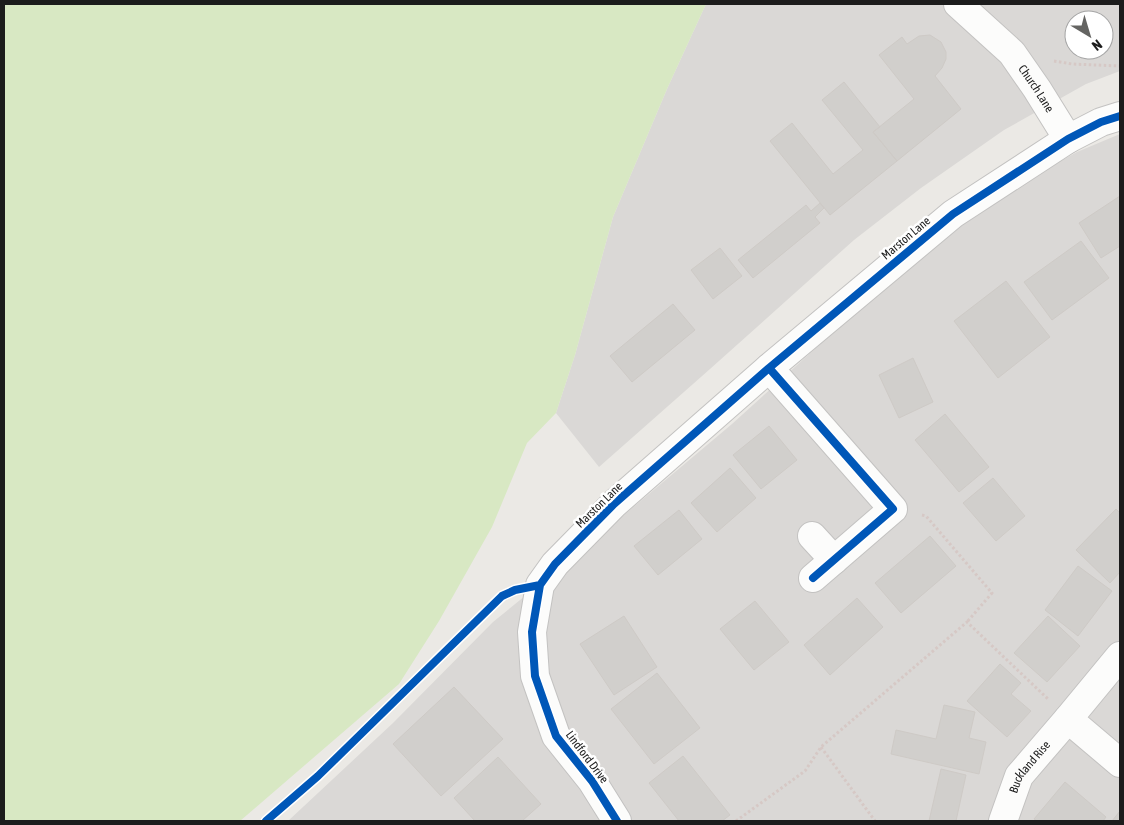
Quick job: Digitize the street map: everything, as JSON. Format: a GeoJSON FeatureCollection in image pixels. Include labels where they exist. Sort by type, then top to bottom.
{"type":"FeatureCollection","features":[{"type":"Feature","properties":{"kind":"street","name":"Church Lane"},"geometry":{"type":"LineString","coordinates":[[958,4],[1012,53],[1037,88],[1068,139]]}},
{"type":"Feature","properties":{"kind":"street"},"geometry":{"type":"LineString","coordinates":[[1068,139],[1101,122],[1120,116]]}},
{"type":"Feature","properties":{"kind":"street","name":"Marston Lane"},"geometry":{"type":"LineString","coordinates":[[540,585],[555,564],[614,504],[769,368],[953,214],[1068,139]]}},
{"type":"Feature","properties":{"kind":"street"},"geometry":{"type":"LineString","coordinates":[[769,368],[893,509],[813,578]]}},
{"type":"Feature","properties":{"kind":"street"},"geometry":{"type":"LineString","coordinates":[[812,536],[834,560]]}},
{"type":"Feature","properties":{"kind":"street","name":"Lindford Drive"},"geometry":{"type":"LineString","coordinates":[[540,585],[532,632],[535,676],[556,736],[592,781],[617,821]]}},
{"type":"Feature","properties":{"kind":"street","name":"Buckland Rise"},"geometry":{"type":"LineString","coordinates":[[1003,821],[1019,776],[1120,656]]}},
{"type":"Feature","properties":{"kind":"street"},"geometry":{"type":"LineString","coordinates":[[1068,718],[1120,763]]}},
{"type":"Feature","properties":{"kind":"path"},"geometry":{"type":"LineString","coordinates":[[1012,53],[1072,64],[1120,66]]}},
{"type":"Feature","properties":{"kind":"path"},"geometry":{"type":"LineString","coordinates":[[736,821],[805,771],[821,747],[967,622],[992,593],[926,516],[893,509]]}},
{"type":"Feature","properties":{"kind":"path"},"geometry":{"type":"LineString","coordinates":[[967,622],[1068,718]]}},
{"type":"Feature","properties":{"kind":"path"},"geometry":{"type":"LineString","coordinates":[[821,747],[875,821]]}},
{"type":"Feature","properties":{"kind":"shaded area"},"geometry":{"type":"Polygon","coordinates":[[[706,4],[1120,4],[1120,71],[1086,84],[1004,130],[921,188],[854,240],[599,467],[556,413],[575,355],[613,217],[667,89],[706,4]]]}},
{"type":"Feature","properties":{"kind":"shaded area"},"geometry":{"type":"Polygon","coordinates":[[[1120,134],[1120,821],[288,821],[393,723],[493,622],[732,424],[912,261],[1005,192],[1077,152],[1120,134]]]}},
{"type":"Feature","properties":{"kind":"green space"},"geometry":{"type":"Polygon","coordinates":[[[4,4],[706,4],[667,89],[613,217],[575,355],[556,413],[527,443],[492,527],[439,621],[399,684],[240,821],[4,821],[4,4]]]}},
{"type":"Feature","properties":{"kind":"building"},"geometry":{"type":"Polygon","coordinates":[[[930,35],[941,42],[946,52],[946,59],[942,68],[935,76],[961,109],[897,161],[873,132],[914,99],[879,55],[902,37],[907,44],[919,36],[930,35]]]}},
{"type":"Feature","properties":{"kind":"building"},"geometry":{"type":"Polygon","coordinates":[[[844,82],[880,127],[873,132],[897,161],[830,215],[770,141],[792,123],[833,174],[863,150],[822,100],[844,82]]]}},
{"type":"Feature","properties":{"kind":"building"},"geometry":{"type":"Polygon","coordinates":[[[1120,196],[1120,246],[1101,258],[1079,223],[1120,196]]]}},
{"type":"Feature","properties":{"kind":"building"},"geometry":{"type":"Polygon","coordinates":[[[820,203],[824,208],[815,217],[820,223],[753,278],[738,260],[806,205],[811,211],[820,203]]]}},
{"type":"Feature","properties":{"kind":"building"},"geometry":{"type":"Polygon","coordinates":[[[1081,241],[1109,278],[1052,320],[1024,282],[1081,241]]]}},
{"type":"Feature","properties":{"kind":"building"},"geometry":{"type":"Polygon","coordinates":[[[720,248],[742,276],[713,299],[691,270],[720,248]]]}},
{"type":"Feature","properties":{"kind":"building"},"geometry":{"type":"Polygon","coordinates":[[[1006,281],[1050,337],[998,378],[954,321],[1006,281]]]}},
{"type":"Feature","properties":{"kind":"building"},"geometry":{"type":"Polygon","coordinates":[[[673,304],[695,330],[632,382],[610,356],[673,304]]]}},
{"type":"Feature","properties":{"kind":"building"},"geometry":{"type":"Polygon","coordinates":[[[913,358],[933,402],[899,418],[879,375],[913,358]]]}},
{"type":"Feature","properties":{"kind":"building"},"geometry":{"type":"Polygon","coordinates":[[[945,414],[989,467],[959,492],[915,440],[945,414]]]}},
{"type":"Feature","properties":{"kind":"building"},"geometry":{"type":"Polygon","coordinates":[[[769,426],[797,460],[761,489],[733,455],[769,426]]]}},
{"type":"Feature","properties":{"kind":"building"},"geometry":{"type":"Polygon","coordinates":[[[730,468],[756,498],[717,532],[691,503],[730,468]]]}},
{"type":"Feature","properties":{"kind":"building"},"geometry":{"type":"Polygon","coordinates":[[[993,478],[1025,516],[996,541],[963,503],[993,478]]]}},
{"type":"Feature","properties":{"kind":"building"},"geometry":{"type":"Polygon","coordinates":[[[1116,509],[1120,513],[1120,572],[1110,583],[1076,550],[1116,509]]]}},
{"type":"Feature","properties":{"kind":"building"},"geometry":{"type":"Polygon","coordinates":[[[679,510],[702,539],[658,575],[634,546],[679,510]]]}},
{"type":"Feature","properties":{"kind":"building"},"geometry":{"type":"Polygon","coordinates":[[[930,536],[956,566],[901,613],[875,583],[930,536]]]}},
{"type":"Feature","properties":{"kind":"building"},"geometry":{"type":"Polygon","coordinates":[[[1078,566],[1112,591],[1078,636],[1045,610],[1078,566]]]}},
{"type":"Feature","properties":{"kind":"building"},"geometry":{"type":"Polygon","coordinates":[[[857,598],[883,627],[830,675],[804,645],[857,598]]]}},
{"type":"Feature","properties":{"kind":"building"},"geometry":{"type":"Polygon","coordinates":[[[755,601],[789,642],[754,670],[720,629],[755,601]]]}},
{"type":"Feature","properties":{"kind":"building"},"geometry":{"type":"Polygon","coordinates":[[[624,616],[657,667],[614,695],[580,644],[624,616]]]}},
{"type":"Feature","properties":{"kind":"building"},"geometry":{"type":"Polygon","coordinates":[[[1048,616],[1080,646],[1047,682],[1014,653],[1048,616]]]}},
{"type":"Feature","properties":{"kind":"building"},"geometry":{"type":"Polygon","coordinates":[[[1000,664],[1021,683],[1011,694],[1031,711],[1007,737],[967,701],[1000,664]]]}},
{"type":"Feature","properties":{"kind":"building"},"geometry":{"type":"Polygon","coordinates":[[[657,673],[700,728],[654,764],[611,709],[657,673]]]}},
{"type":"Feature","properties":{"kind":"building"},"geometry":{"type":"Polygon","coordinates":[[[454,687],[503,739],[441,796],[393,744],[454,687]]]}},
{"type":"Feature","properties":{"kind":"building"},"geometry":{"type":"Polygon","coordinates":[[[944,705],[975,712],[969,738],[986,742],[979,774],[891,754],[896,730],[936,739],[944,705]]]}},
{"type":"Feature","properties":{"kind":"building"},"geometry":{"type":"Polygon","coordinates":[[[683,756],[730,815],[722,821],[679,821],[649,783],[683,756]]]}},
{"type":"Feature","properties":{"kind":"building"},"geometry":{"type":"Polygon","coordinates":[[[498,757],[541,804],[522,821],[475,821],[454,798],[498,757]]]}},
{"type":"Feature","properties":{"kind":"building"},"geometry":{"type":"Polygon","coordinates":[[[941,769],[966,775],[956,821],[929,821],[941,769]]]}},
{"type":"Feature","properties":{"kind":"building"},"geometry":{"type":"Polygon","coordinates":[[[1065,782],[1106,817],[1103,821],[1037,821],[1034,819],[1065,782]]]}},
{"type":"Feature","properties":{"kind":"building"},"geometry":{"type":"Polygon","coordinates":[[[1120,811],[1120,821],[1112,821],[1120,811]]]}},
{"type":"Feature","properties":{"kind":"cycle path"},"geometry":{"type":"LineString","coordinates":[[266,821],[318,776],[502,596],[515,590],[540,585],[555,564],[614,504],[769,368],[953,214],[1068,139],[1101,122],[1120,116]]}},
{"type":"Feature","properties":{"kind":"cycle path"},"geometry":{"type":"LineString","coordinates":[[769,368],[893,509],[813,578]]}},
{"type":"Feature","properties":{"kind":"cycle path"},"geometry":{"type":"LineString","coordinates":[[540,585],[532,632],[535,676],[556,736],[592,781],[617,821]]}}]}
